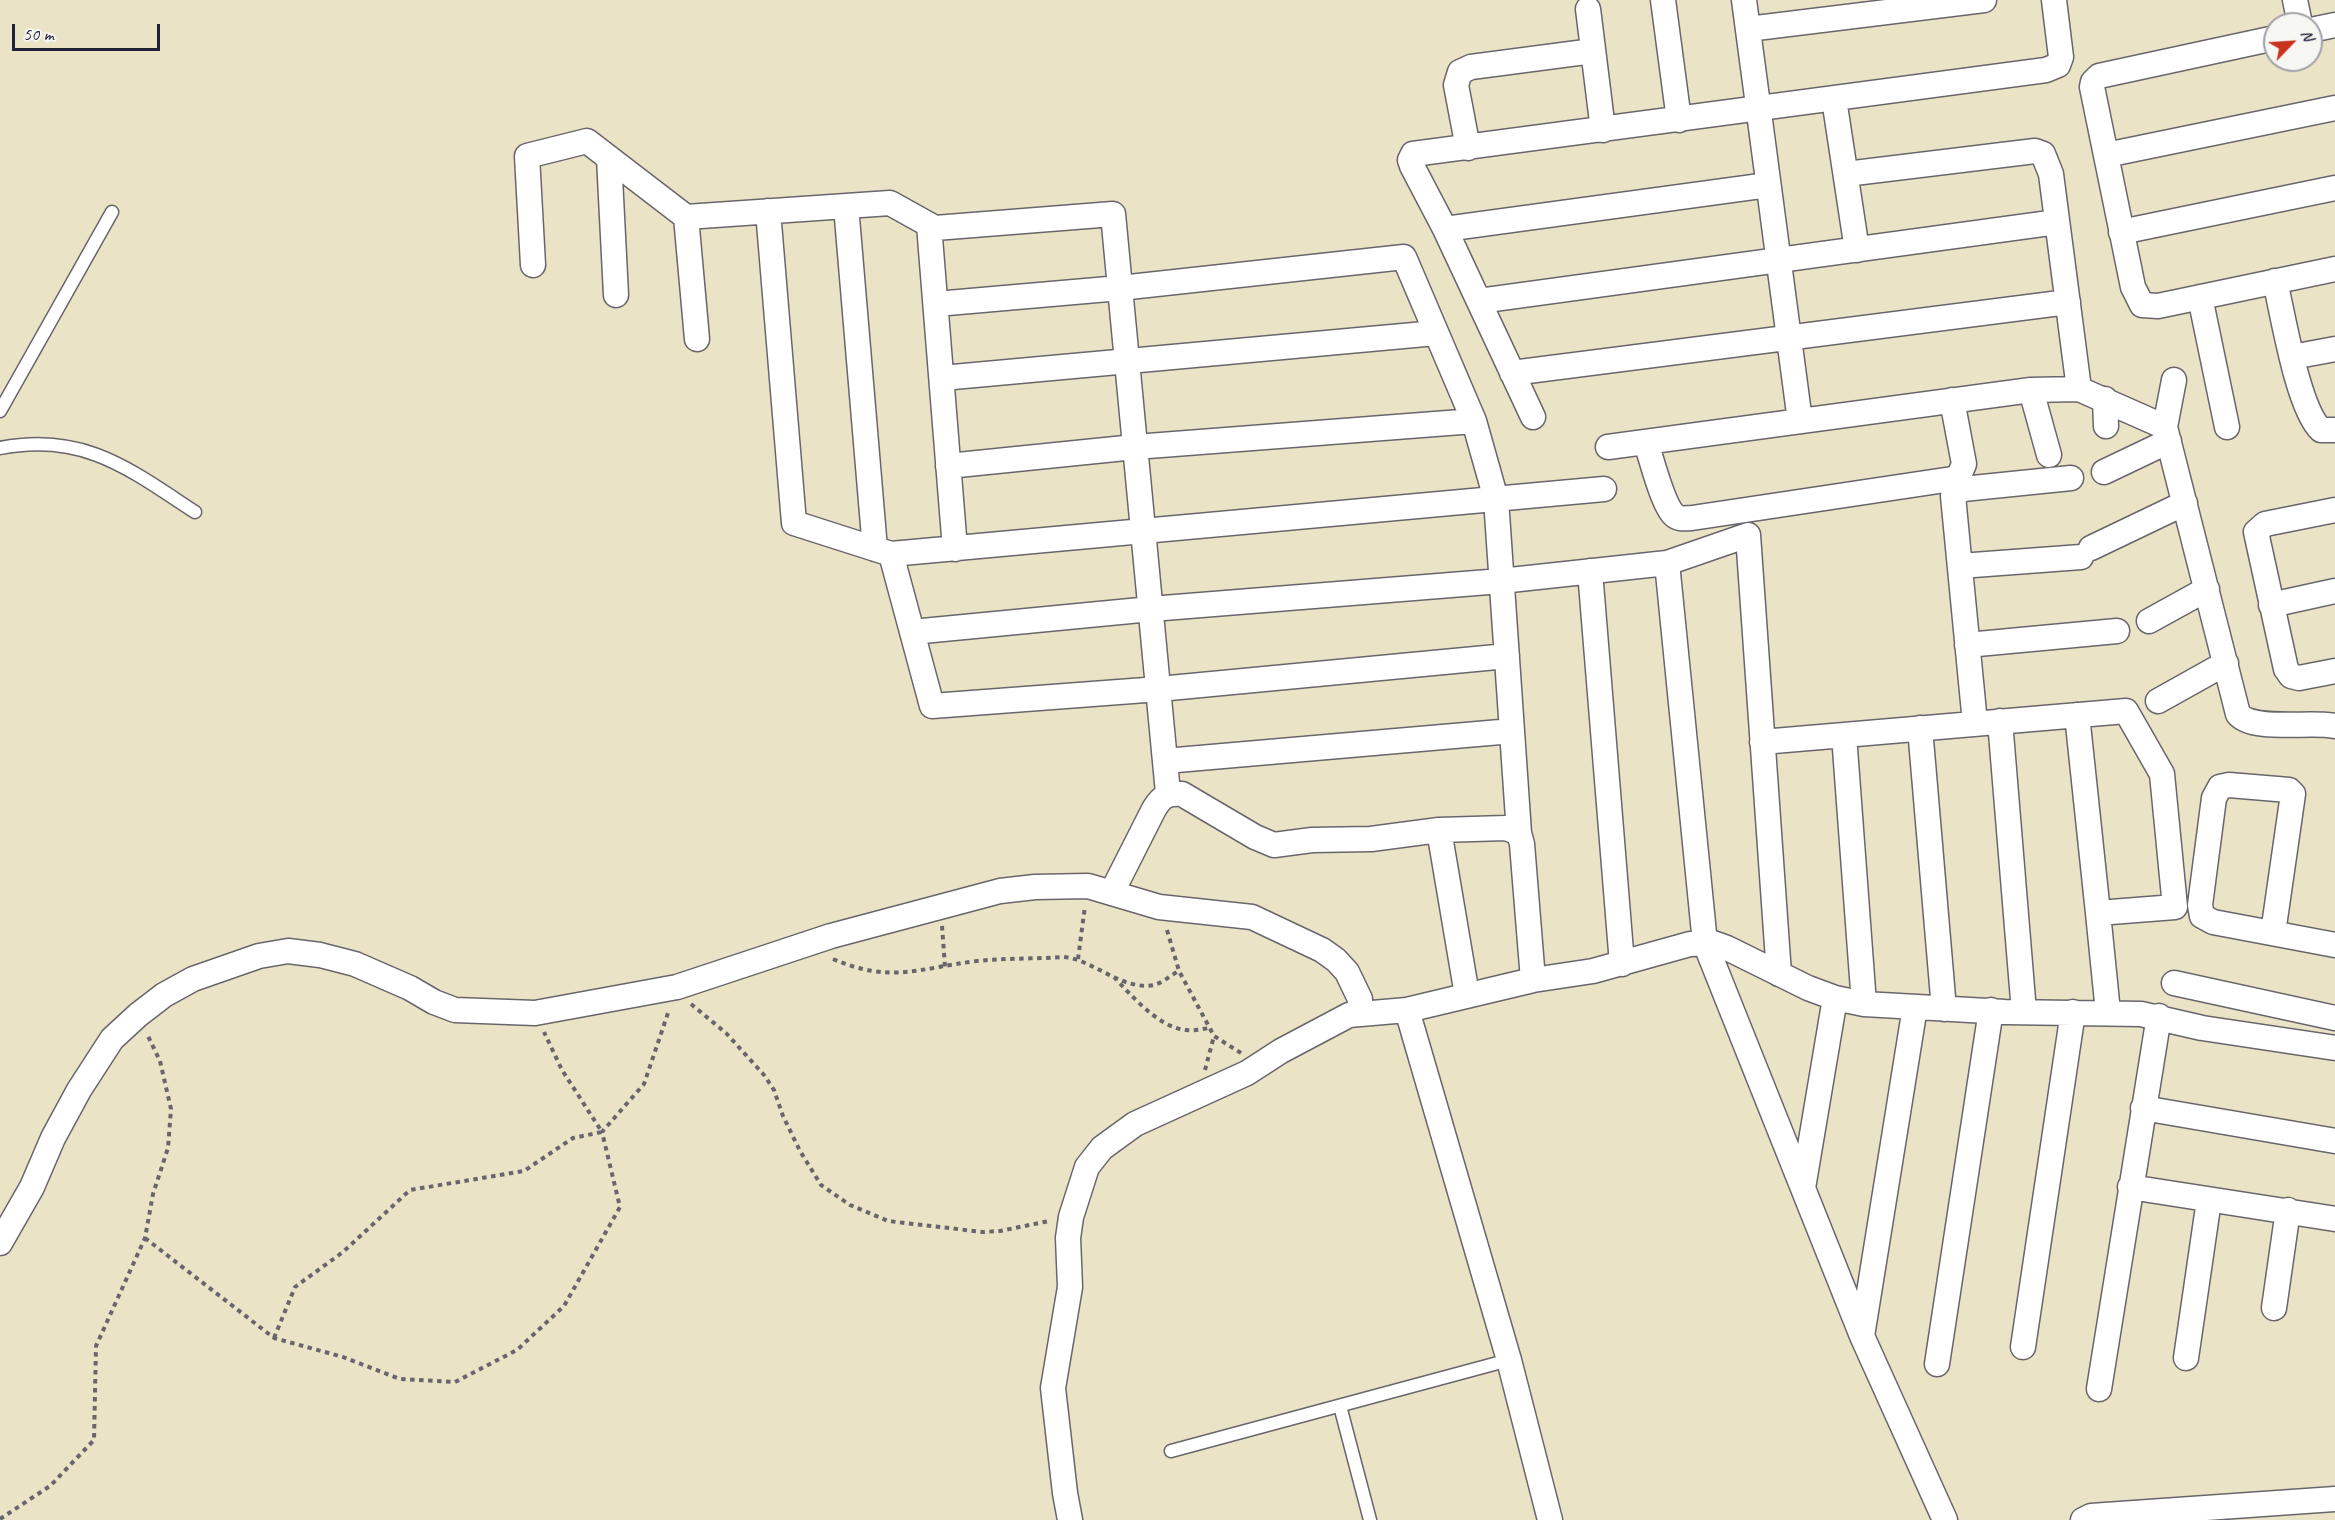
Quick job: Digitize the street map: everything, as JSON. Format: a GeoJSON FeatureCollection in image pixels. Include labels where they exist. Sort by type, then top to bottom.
{"type":"FeatureCollection","features":[{"type":"Feature","properties":{"kind":"street"},"geometry":{"type":"LineString","coordinates":[[1663,0],[1679,120]]}},
{"type":"Feature","properties":{"kind":"street"},"geometry":{"type":"LineString","coordinates":[[1744,0],[1800,421]]}},
{"type":"Feature","properties":{"kind":"street"},"geometry":{"type":"LineString","coordinates":[[1748,29],[1984,0]]}},
{"type":"Feature","properties":{"kind":"street"},"geometry":{"type":"LineString","coordinates":[[1533,417],[1445,229],[1412,166],[1411,157],[1417,153],[2046,70],[2058,65],[2061,57],[2054,0]]}},
{"type":"Feature","properties":{"kind":"street"},"geometry":{"type":"LineString","coordinates":[[1588,9],[1603,130]]}},
{"type":"Feature","properties":{"kind":"street"},"geometry":{"type":"LineString","coordinates":[[2263,41],[2095,79],[2092,87],[2133,287],[2142,304],[2158,306],[2335,269]]}},
{"type":"Feature","properties":{"kind":"street"},"geometry":{"type":"LineString","coordinates":[[1468,148],[1456,86],[1460,72],[1471,67],[1593,51]]}},
{"type":"Feature","properties":{"kind":"street"},"geometry":{"type":"LineString","coordinates":[[1834,99],[1857,250]]}},
{"type":"Feature","properties":{"kind":"street"},"geometry":{"type":"LineString","coordinates":[[2106,155],[2335,108]]}},
{"type":"Feature","properties":{"kind":"street"},"geometry":{"type":"LineString","coordinates":[[533,266],[527,156],[587,141],[686,217],[890,203],[935,228],[1113,214],[1168,793]]}},
{"type":"Feature","properties":{"kind":"street"},"geometry":{"type":"LineString","coordinates":[[1846,174],[2035,151],[2043,154],[2048,162],[2079,389]]}},
{"type":"Feature","properties":{"kind":"street"},"geometry":{"type":"LineString","coordinates":[[609,158],[616,295]]}},
{"type":"Feature","properties":{"kind":"street"},"geometry":{"type":"LineString","coordinates":[[1445,229],[1768,185]]}},
{"type":"Feature","properties":{"kind":"street"},"geometry":{"type":"LineString","coordinates":[[2121,232],[2335,188]]}},
{"type":"Feature","properties":{"kind":"street"},"geometry":{"type":"LineString","coordinates":[[846,206],[883,552],[912,632],[932,706],[1159,689],[1507,656]]}},
{"type":"Feature","properties":{"kind":"street"},"geometry":{"type":"LineString","coordinates":[[768,211],[794,523],[883,552],[955,549],[1604,489]]}},
{"type":"Feature","properties":{"kind":"street"},"geometry":{"type":"LineString","coordinates":[[686,217],[697,339]]}},
{"type":"Feature","properties":{"kind":"street"},"geometry":{"type":"LineString","coordinates":[[1479,302],[2057,222]]}},
{"type":"Feature","properties":{"kind":"street"},"geometry":{"type":"LineString","coordinates":[[930,225],[955,549]]}},
{"type":"Feature","properties":{"kind":"street"},"geometry":{"type":"LineString","coordinates":[[936,304],[1120,288],[1404,257],[1474,421],[1496,499],[1519,833],[1533,980]]}},
{"type":"Feature","properties":{"kind":"street"},"geometry":{"type":"LineString","coordinates":[[2276,282],[2292,357],[2309,415],[2321,430],[2335,430]]}},
{"type":"Feature","properties":{"kind":"street"},"geometry":{"type":"LineString","coordinates":[[2200,297],[2227,427]]}},
{"type":"Feature","properties":{"kind":"street"},"geometry":{"type":"LineString","coordinates":[[1512,373],[2068,302]]}},
{"type":"Feature","properties":{"kind":"street"},"geometry":{"type":"LineString","coordinates":[[942,378],[1436,333]]}},
{"type":"Feature","properties":{"kind":"street"},"geometry":{"type":"LineString","coordinates":[[2292,357],[2335,349]]}},
{"type":"Feature","properties":{"kind":"street"},"geometry":{"type":"LineString","coordinates":[[2174,380],[2167,434],[2238,714],[2243,720],[2257,724],[2324,723],[2335,726]]}},
{"type":"Feature","properties":{"kind":"street"},"geometry":{"type":"LineString","coordinates":[[1608,447],[2031,390],[2079,389],[2105,399],[2167,434]]}},
{"type":"Feature","properties":{"kind":"street"},"geometry":{"type":"LineString","coordinates":[[2031,390],[2049,455]]}},
{"type":"Feature","properties":{"kind":"street"},"geometry":{"type":"LineString","coordinates":[[2105,399],[2106,426]]}},
{"type":"Feature","properties":{"kind":"street"},"geometry":{"type":"LineString","coordinates":[[1646,442],[1665,501],[1671,512],[1679,518],[1692,518],[1952,479],[1959,476],[1964,464],[1952,400]]}},
{"type":"Feature","properties":{"kind":"street"},"geometry":{"type":"LineString","coordinates":[[948,466],[1135,447],[1474,421]]}},
{"type":"Feature","properties":{"kind":"street"},"geometry":{"type":"LineString","coordinates":[[2104,472],[2167,434]]}},
{"type":"Feature","properties":{"kind":"street"},"geometry":{"type":"LineString","coordinates":[[1975,723],[1953,496],[1963,489],[2072,478]]}},
{"type":"Feature","properties":{"kind":"street"},"geometry":{"type":"LineString","coordinates":[[1960,566],[2086,553],[2185,503]]}},
{"type":"Feature","properties":{"kind":"street"},"geometry":{"type":"LineString","coordinates":[[2335,510],[2265,524],[2256,532],[2283,660],[2291,676],[2299,678],[2335,671]]}},
{"type":"Feature","properties":{"kind":"street"},"geometry":{"type":"LineString","coordinates":[[912,632],[1151,609],[1502,581],[1667,563],[1748,534],[1779,974]]}},
{"type":"Feature","properties":{"kind":"street"},"geometry":{"type":"LineString","coordinates":[[1667,563],[1705,943],[1862,1336],[1945,1520]]}},
{"type":"Feature","properties":{"kind":"street"},"geometry":{"type":"LineString","coordinates":[[1590,571],[1622,964]]}},
{"type":"Feature","properties":{"kind":"street"},"geometry":{"type":"LineString","coordinates":[[2149,621],[2207,590]]}},
{"type":"Feature","properties":{"kind":"street"},"geometry":{"type":"LineString","coordinates":[[2271,605],[2335,591]]}},
{"type":"Feature","properties":{"kind":"street"},"geometry":{"type":"LineString","coordinates":[[1967,645],[2117,631]]}},
{"type":"Feature","properties":{"kind":"street"},"geometry":{"type":"LineString","coordinates":[[2158,701],[2226,663]]}},
{"type":"Feature","properties":{"kind":"street"},"geometry":{"type":"LineString","coordinates":[[1762,742],[2126,711],[2162,774],[2175,907],[2098,914]]}},
{"type":"Feature","properties":{"kind":"street"},"geometry":{"type":"LineString","coordinates":[[2076,715],[2108,1012]]}},
{"type":"Feature","properties":{"kind":"street"},"geometry":{"type":"LineString","coordinates":[[2000,721],[2024,1012]]}},
{"type":"Feature","properties":{"kind":"street"},"geometry":{"type":"LineString","coordinates":[[1920,728],[1944,1009]]}},
{"type":"Feature","properties":{"kind":"street"},"geometry":{"type":"LineString","coordinates":[[1166,761],[1512,731]]}},
{"type":"Feature","properties":{"kind":"street"},"geometry":{"type":"LineString","coordinates":[[1844,735],[1864,1004]]}},
{"type":"Feature","properties":{"kind":"street"},"geometry":{"type":"LineString","coordinates":[[2273,933],[2293,794],[2289,790],[2229,785],[2220,787],[2214,798],[2201,894],[2202,916],[2213,922],[2335,945]]}},
{"type":"Feature","properties":{"kind":"street"},"geometry":{"type":"LineString","coordinates":[[1112,892],[1154,809],[1168,793],[1182,794],[1255,837],[1274,845],[1312,840],[1371,839],[1439,830],[1506,828],[1519,833]]}},
{"type":"Feature","properties":{"kind":"street"},"geometry":{"type":"LineString","coordinates":[[1439,830],[1467,996]]}},
{"type":"Feature","properties":{"kind":"street"},"geometry":{"type":"LineString","coordinates":[[0,1244],[32,1187],[53,1138],[84,1080],[112,1039],[164,995],[193,979],[260,956],[288,951],[355,964],[455,1010],[536,1014],[677,987],[875,923],[941,908],[1000,891],[1035,887],[1088,886],[1159,907],[1252,917],[1322,950],[1336,960],[1347,972],[1360,999],[1360,1014]]}},
{"type":"Feature","properties":{"kind":"street"},"geometry":{"type":"LineString","coordinates":[[1070,1520],[1053,1388],[1070,1287],[1068,1238],[1071,1217],[1087,1167],[1102,1148],[1135,1124],[1228,1082],[1349,1015],[1407,1010],[1533,980],[1593,971],[1676,948],[1705,943],[1727,948],[1835,999],[1864,1004],[2024,1012],[2108,1012],[2159,1016],[2202,1028],[2335,1048]]}},
{"type":"Feature","properties":{"kind":"street"},"geometry":{"type":"LineString","coordinates":[[2174,983],[2335,1018]]}},
{"type":"Feature","properties":{"kind":"street"},"geometry":{"type":"LineString","coordinates":[[1803,1188],[1835,999]]}},
{"type":"Feature","properties":{"kind":"street"},"geometry":{"type":"LineString","coordinates":[[1862,1336],[1915,1007]]}},
{"type":"Feature","properties":{"kind":"street"},"geometry":{"type":"LineString","coordinates":[[1407,1010],[1509,1360],[1550,1520]]}},
{"type":"Feature","properties":{"kind":"street"},"geometry":{"type":"LineString","coordinates":[[1937,1364],[1991,1010]]}},
{"type":"Feature","properties":{"kind":"street"},"geometry":{"type":"LineString","coordinates":[[2023,1347],[2073,1011]]}},
{"type":"Feature","properties":{"kind":"street"},"geometry":{"type":"LineString","coordinates":[[2099,1389],[2159,1016]]}},
{"type":"Feature","properties":{"kind":"street"},"geometry":{"type":"LineString","coordinates":[[2143,1108],[2335,1141]]}},
{"type":"Feature","properties":{"kind":"street"},"geometry":{"type":"LineString","coordinates":[[2130,1187],[2335,1219]]}},
{"type":"Feature","properties":{"kind":"street"},"geometry":{"type":"LineString","coordinates":[[2186,1358],[2209,1200]]}},
{"type":"Feature","properties":{"kind":"street"},"geometry":{"type":"LineString","coordinates":[[2274,1308],[2288,1210]]}},
{"type":"Feature","properties":{"kind":"street"},"geometry":{"type":"LineString","coordinates":[[2083,1520],[2091,1516],[2335,1499]]}},
{"type":"Feature","properties":{"kind":"lane"},"geometry":{"type":"LineString","coordinates":[[0,411],[112,212]]}},
{"type":"Feature","properties":{"kind":"lane"},"geometry":{"type":"LineString","coordinates":[[0,448],[44,444],[75,447],[94,452],[128,469],[195,512]]}},
{"type":"Feature","properties":{"kind":"lane"},"geometry":{"type":"LineString","coordinates":[[1171,1451],[1509,1360]]}},
{"type":"Feature","properties":{"kind":"lane"},"geometry":{"type":"LineString","coordinates":[[1340,1406],[1370,1520]]}},
{"type":"Feature","properties":{"kind":"path"},"geometry":{"type":"LineString","coordinates":[[1078,959],[1088,886]]}},
{"type":"Feature","properties":{"kind":"path"},"geometry":{"type":"LineString","coordinates":[[1159,907],[1172,942],[1179,971],[1214,1036],[1260,1064]]}},
{"type":"Feature","properties":{"kind":"path"},"geometry":{"type":"LineString","coordinates":[[941,908],[945,967]]}},
{"type":"Feature","properties":{"kind":"path"},"geometry":{"type":"LineString","coordinates":[[802,945],[854,968],[884,973],[908,973],[977,961],[1078,959],[1133,984],[1154,985],[1179,971]]}},
{"type":"Feature","properties":{"kind":"path"},"geometry":{"type":"LineString","coordinates":[[1113,976],[1151,1014],[1184,1030],[1210,1028]]}},
{"type":"Feature","properties":{"kind":"path"},"geometry":{"type":"LineString","coordinates":[[274,1338],[295,1287],[343,1252],[410,1190],[524,1171],[573,1138],[602,1132],[644,1084],[677,987]]}},
{"type":"Feature","properties":{"kind":"path"},"geometry":{"type":"LineString","coordinates":[[677,987],[696,1010],[726,1034],[764,1074],[774,1090],[783,1116],[800,1151],[821,1185],[850,1205],[888,1221],[983,1232],[1000,1231],[1071,1217]]}},
{"type":"Feature","properties":{"kind":"path"},"geometry":{"type":"LineString","coordinates":[[145,1238],[274,1338],[343,1357],[400,1379],[455,1382],[518,1350],[564,1305],[620,1207],[602,1132],[562,1070],[536,1014]]}},
{"type":"Feature","properties":{"kind":"path"},"geometry":{"type":"LineString","coordinates":[[0,1519],[50,1486],[94,1440],[96,1346],[145,1238],[153,1194],[168,1148],[171,1109],[160,1061],[138,1015]]}}]}
